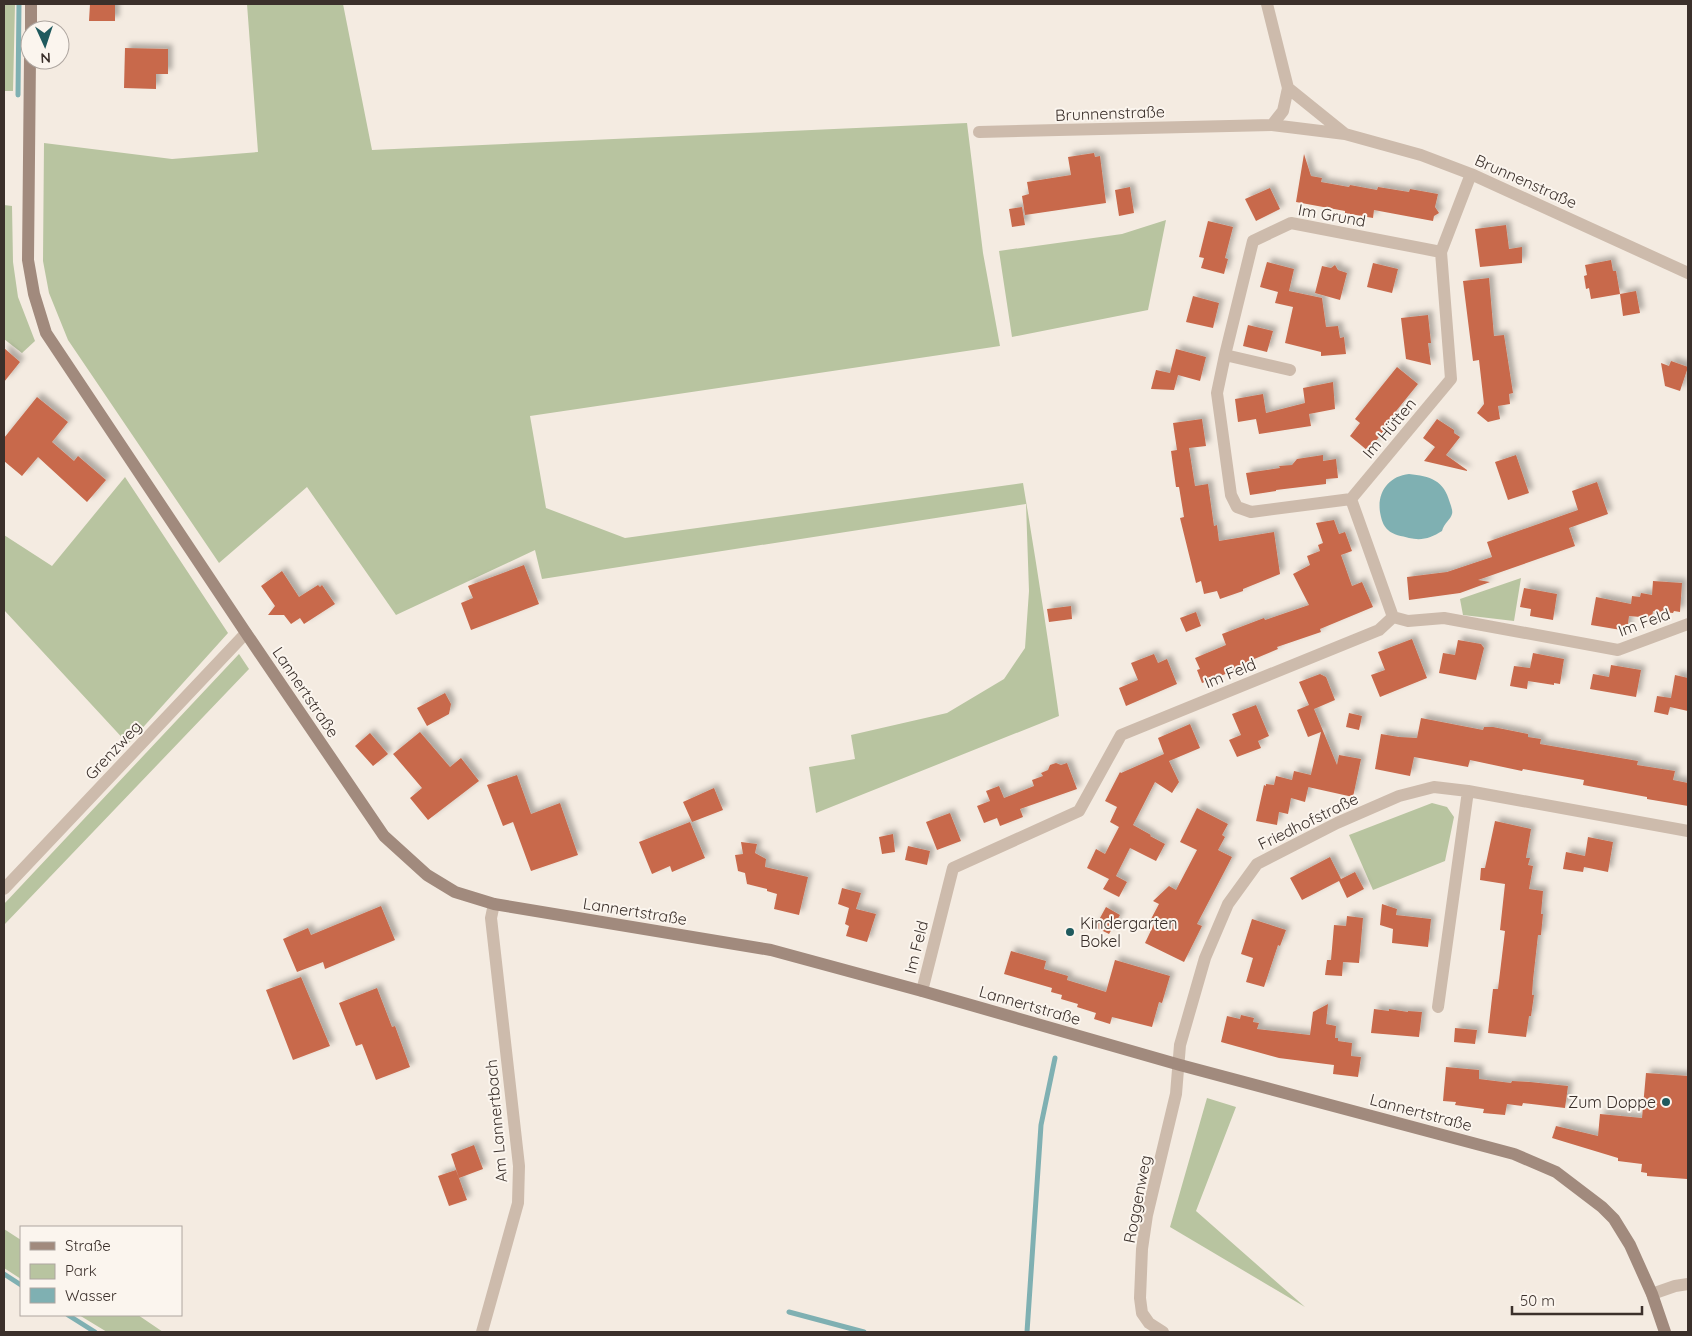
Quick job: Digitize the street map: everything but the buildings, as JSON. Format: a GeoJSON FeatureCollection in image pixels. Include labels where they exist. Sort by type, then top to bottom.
{"type":"FeatureCollection","features":[{"type":"Feature","properties":{"kind":"street"},"geometry":{"type":"LineString","coordinates":[[30,20],[31,4]]}},
{"type":"Feature","properties":{"kind":"street"},"geometry":{"type":"LineString","coordinates":[[1267,4],[1288,88],[1283,111],[1272,125]]}},
{"type":"Feature","properties":{"kind":"street","name":"Lannertstraße"},"geometry":{"type":"LineString","coordinates":[[30,70],[28,260],[34,294],[46,333],[384,836],[427,875],[455,892],[494,904],[771,950],[1180,1064],[1514,1154],[1556,1172],[1602,1207],[1614,1219],[1630,1244],[1652,1294],[1664,1332]]}},
{"type":"Feature","properties":{"kind":"street","name":"Brunnenstraße"},"geometry":{"type":"LineString","coordinates":[[1288,88],[1345,134]]}},
{"type":"Feature","properties":{"kind":"street","name":"Brunnenstraße"},"geometry":{"type":"LineString","coordinates":[[980,132],[1272,125],[1345,134],[1421,155],[1471,174],[1688,273]]}},
{"type":"Feature","properties":{"kind":"street"},"geometry":{"type":"LineString","coordinates":[[1441,252],[1471,174]]}},
{"type":"Feature","properties":{"kind":"street","name":"Im Grund"},"geometry":{"type":"LineString","coordinates":[[1351,499],[1252,512],[1238,507],[1230,495],[1217,393],[1253,242],[1291,222],[1441,252]]}},
{"type":"Feature","properties":{"kind":"street","name":"Im Hütten"},"geometry":{"type":"LineString","coordinates":[[1351,499],[1451,379],[1441,252]]}},
{"type":"Feature","properties":{"kind":"street"},"geometry":{"type":"LineString","coordinates":[[1225,355],[1290,370]]}},
{"type":"Feature","properties":{"kind":"street"},"geometry":{"type":"LineString","coordinates":[[1351,499],[1393,617]]}},
{"type":"Feature","properties":{"kind":"street","name":"Im Feld"},"geometry":{"type":"LineString","coordinates":[[922,991],[953,868],[1079,811],[1121,735],[1379,630],[1393,617],[1408,621],[1444,618],[1618,650],[1688,624]]}},
{"type":"Feature","properties":{"kind":"street","name":"Grenzweg"},"geometry":{"type":"LineString","coordinates":[[4,889],[246,633]]}},
{"type":"Feature","properties":{"kind":"street","name":"Friedhofstraße"},"geometry":{"type":"LineString","coordinates":[[1180,1064],[1180,1045],[1205,958],[1228,904],[1257,864],[1337,823],[1399,796],[1434,787],[1468,791],[1688,831]]}},
{"type":"Feature","properties":{"kind":"street"},"geometry":{"type":"LineString","coordinates":[[1438,1007],[1468,791]]}},
{"type":"Feature","properties":{"kind":"street","name":"Am Lannertbach"},"geometry":{"type":"LineString","coordinates":[[482,1332],[518,1203],[519,1166],[492,918],[494,904]]}},
{"type":"Feature","properties":{"kind":"street","name":"Roggenweg"},"geometry":{"type":"LineString","coordinates":[[1163,1332],[1149,1323],[1142,1313],[1140,1298],[1142,1249],[1147,1215],[1176,1094],[1180,1064]]}},
{"type":"Feature","properties":{"kind":"street"},"geometry":{"type":"LineString","coordinates":[[1652,1294],[1675,1286],[1688,1284]]}},
{"type":"Feature","properties":{"kind":"green space"},"geometry":{"type":"Polygon","coordinates":[[[4,4],[15,4],[13,91],[4,91],[4,4]]]}},
{"type":"Feature","properties":{"kind":"green space"},"geometry":{"type":"Polygon","coordinates":[[[247,4],[343,4],[372,150],[967,123],[983,253],[1000,346],[530,416],[546,508],[625,538],[1023,483],[1059,716],[816,813],[809,767],[855,759],[851,735],[947,713],[1004,679],[1025,648],[1029,591],[1026,504],[542,579],[535,550],[396,615],[307,487],[219,563],[68,340],[49,293],[43,261],[44,143],[172,159],[258,152],[247,4]]]}},
{"type":"Feature","properties":{"kind":"green space"},"geometry":{"type":"Polygon","coordinates":[[[4,205],[12,206],[13,262],[18,297],[35,341],[22,353],[4,339],[4,205]]]}},
{"type":"Feature","properties":{"kind":"green space"},"geometry":{"type":"Polygon","coordinates":[[[1166,220],[1148,310],[1012,337],[999,251],[1122,234],[1166,220]]]}},
{"type":"Feature","properties":{"kind":"green space"},"geometry":{"type":"Polygon","coordinates":[[[125,477],[228,633],[128,744],[4,610],[4,535],[52,566],[125,477]]]}},
{"type":"Feature","properties":{"kind":"green space"},"geometry":{"type":"Polygon","coordinates":[[[1521,578],[1514,621],[1463,615],[1460,599],[1521,578]]]}},
{"type":"Feature","properties":{"kind":"green space"},"geometry":{"type":"Polygon","coordinates":[[[239,654],[249,669],[4,925],[4,904],[239,654]]]}},
{"type":"Feature","properties":{"kind":"green space"},"geometry":{"type":"Polygon","coordinates":[[[1432,803],[1447,807],[1454,817],[1445,861],[1373,890],[1349,835],[1432,803]]]}},
{"type":"Feature","properties":{"kind":"green space"},"geometry":{"type":"Polygon","coordinates":[[[1207,1098],[1236,1107],[1196,1211],[1305,1307],[1170,1227],[1207,1098]]]}},
{"type":"Feature","properties":{"kind":"green space"},"geometry":{"type":"Polygon","coordinates":[[[4,1229],[20,1239],[20,1278],[4,1268],[4,1229]]]}},
{"type":"Feature","properties":{"kind":"green space"},"geometry":{"type":"Polygon","coordinates":[[[81,1316],[139,1316],[163,1332],[107,1332],[81,1316]]]}},
{"type":"Feature","properties":{"kind":"water"},"geometry":{"type":"Polygon","coordinates":[[[1409,474],[1430,478],[1440,484],[1451,506],[1451,516],[1442,531],[1430,537],[1414,539],[1395,534],[1386,528],[1382,519],[1380,498],[1386,486],[1396,478],[1409,474]]]}},
{"type":"Feature","properties":{"kind":"waterway"},"geometry":{"type":"LineString","coordinates":[[18,95],[19,4]]}},
{"type":"Feature","properties":{"kind":"waterway"},"geometry":{"type":"LineString","coordinates":[[1027,1332],[1041,1125],[1055,1058]]}},
{"type":"Feature","properties":{"kind":"waterway"},"geometry":{"type":"LineString","coordinates":[[4,1274],[20,1284]]}},
{"type":"Feature","properties":{"kind":"waterway"},"geometry":{"type":"LineString","coordinates":[[789,1312],[864,1332]]}},
{"type":"Feature","properties":{"kind":"waterway"},"geometry":{"type":"LineString","coordinates":[[70,1316],[95,1332]]}},
{"type":"Feature","properties":{"kind":"place","name":"Kindergarten Bokel"},"geometry":{"type":"Point","coordinates":[1070,932]}},
{"type":"Feature","properties":{"kind":"place","name":"Zum Doppe"},"geometry":{"type":"Point","coordinates":[1666,1102]}}]}
